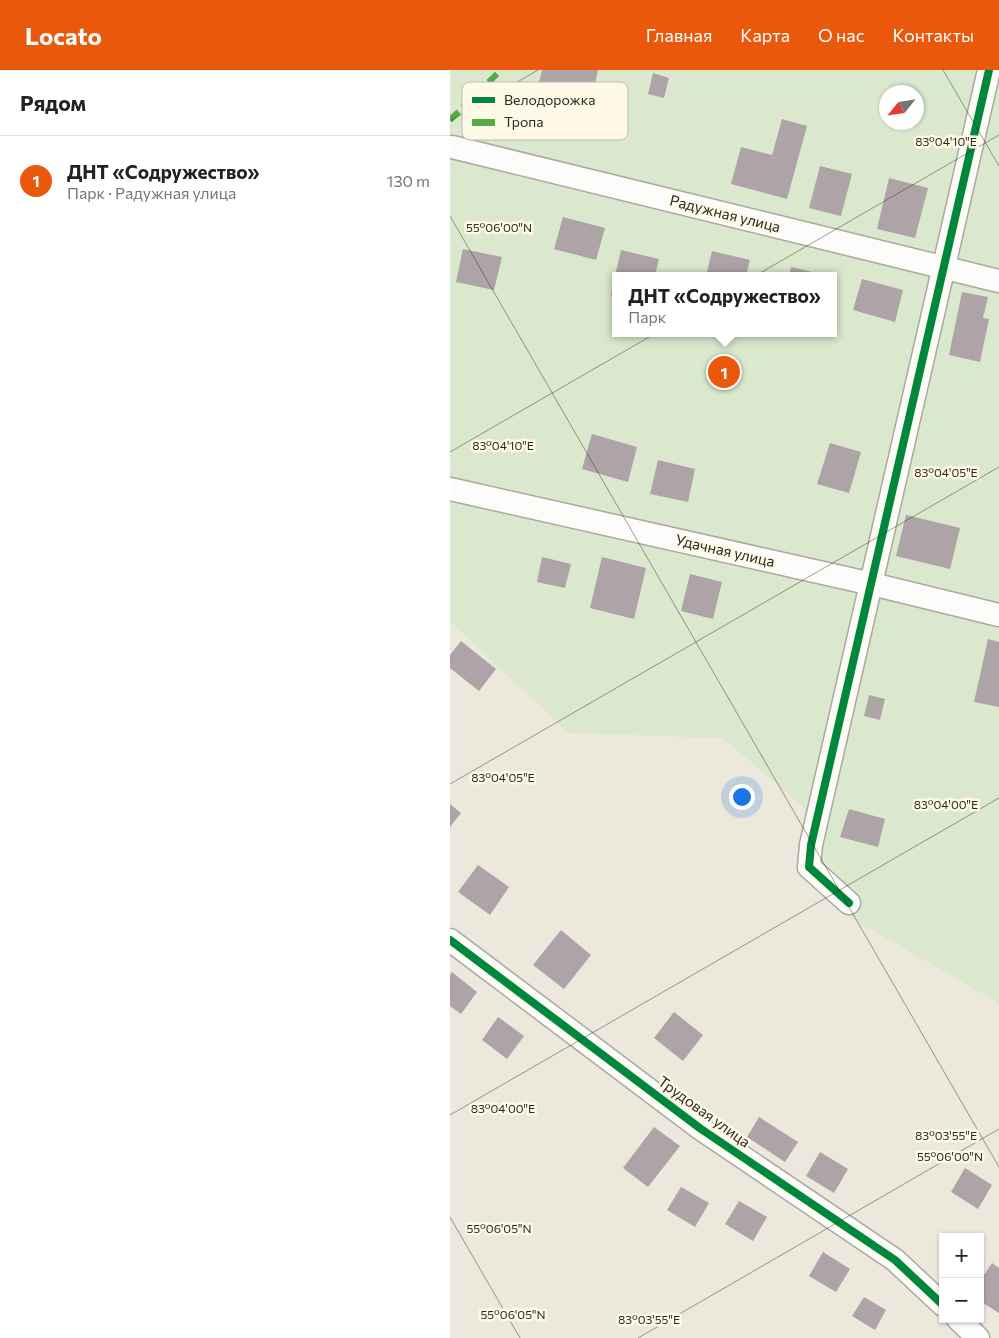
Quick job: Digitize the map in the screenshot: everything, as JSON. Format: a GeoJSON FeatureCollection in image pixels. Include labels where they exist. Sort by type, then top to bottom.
{"type":"FeatureCollection","features":[{"type":"Feature","properties":{"kind":"street"},"geometry":{"type":"LineString","coordinates":[[849,903],[809,867],[811,845],[989,70]]}},
{"type":"Feature","properties":{"kind":"street","name":"Радужная улица"},"geometry":{"type":"LineString","coordinates":[[452,147],[999,281]]}},
{"type":"Feature","properties":{"kind":"street","name":"Удачная улица"},"geometry":{"type":"LineString","coordinates":[[450,489],[872,584],[999,615]]}},
{"type":"Feature","properties":{"kind":"street","name":"Трудовая улица"},"geometry":{"type":"LineString","coordinates":[[450,940],[701,1129],[895,1260],[939,1301]]}},
{"type":"Feature","properties":{"kind":"street"},"geometry":{"type":"LineString","coordinates":[[962,1323],[978,1338]]}},
{"type":"Feature","properties":{"kind":"green space"},"geometry":{"type":"Polygon","coordinates":[[[450,70],[999,70],[999,1003],[846,915],[805,809],[723,738],[568,733],[450,621],[450,70]]]}},
{"type":"Feature","properties":{"kind":"building"},"geometry":{"type":"Polygon","coordinates":[[[542,70],[598,70],[595,82],[539,82],[542,70]]]}},
{"type":"Feature","properties":{"kind":"building"},"geometry":{"type":"Polygon","coordinates":[[[653,73],[669,78],[664,98],[648,94],[653,73]]]}},
{"type":"Feature","properties":{"kind":"building"},"geometry":{"type":"Polygon","coordinates":[[[782,119],[807,126],[787,199],[731,184],[741,147],[772,155],[782,119]]]}},
{"type":"Feature","properties":{"kind":"building"},"geometry":{"type":"Polygon","coordinates":[[[820,166],[852,174],[841,216],[809,208],[820,166]]]}},
{"type":"Feature","properties":{"kind":"building"},"geometry":{"type":"Polygon","coordinates":[[[889,178],[928,188],[915,238],[877,229],[889,178]]]}},
{"type":"Feature","properties":{"kind":"building"},"geometry":{"type":"Polygon","coordinates":[[[563,217],[605,228],[596,260],[554,249],[563,217]]]}},
{"type":"Feature","properties":{"kind":"building"},"geometry":{"type":"Polygon","coordinates":[[[463,249],[502,257],[494,290],[456,282],[463,249]]]}},
{"type":"Feature","properties":{"kind":"building"},"geometry":{"type":"Polygon","coordinates":[[[621,250],[659,259],[656,272],[616,272],[621,250]]]}},
{"type":"Feature","properties":{"kind":"building"},"geometry":{"type":"Polygon","coordinates":[[[712,251],[750,260],[747,272],[707,272],[712,251]]]}},
{"type":"Feature","properties":{"kind":"building"},"geometry":{"type":"Polygon","coordinates":[[[791,267],[812,272],[790,272],[791,267]]]}},
{"type":"Feature","properties":{"kind":"building"},"geometry":{"type":"Polygon","coordinates":[[[862,279],[903,290],[895,322],[853,310],[862,279]]]}},
{"type":"Feature","properties":{"kind":"building"},"geometry":{"type":"Polygon","coordinates":[[[962,292],[988,297],[983,318],[989,319],[980,362],[949,355],[962,292]]]}},
{"type":"Feature","properties":{"kind":"building"},"geometry":{"type":"Polygon","coordinates":[[[592,434],[637,447],[628,482],[582,469],[592,434]]]}},
{"type":"Feature","properties":{"kind":"building"},"geometry":{"type":"Polygon","coordinates":[[[830,443],[861,452],[849,493],[817,484],[830,443]]]}},
{"type":"Feature","properties":{"kind":"building"},"geometry":{"type":"Polygon","coordinates":[[[658,460],[695,469],[688,502],[650,494],[658,460]]]}},
{"type":"Feature","properties":{"kind":"building"},"geometry":{"type":"Polygon","coordinates":[[[906,515],[960,528],[950,569],[896,556],[906,515]]]}},
{"type":"Feature","properties":{"kind":"building"},"geometry":{"type":"Polygon","coordinates":[[[542,557],[571,564],[565,588],[537,582],[542,557]]]}},
{"type":"Feature","properties":{"kind":"building"},"geometry":{"type":"Polygon","coordinates":[[[602,557],[646,568],[634,619],[590,608],[602,557]]]}},
{"type":"Feature","properties":{"kind":"building"},"geometry":{"type":"Polygon","coordinates":[[[690,574],[722,582],[713,619],[681,611],[690,574]]]}},
{"type":"Feature","properties":{"kind":"building"},"geometry":{"type":"Polygon","coordinates":[[[988,639],[999,642],[999,707],[974,702],[988,639]]]}},
{"type":"Feature","properties":{"kind":"building"},"geometry":{"type":"Polygon","coordinates":[[[461,641],[496,669],[479,691],[450,668],[450,655],[461,641]]]}},
{"type":"Feature","properties":{"kind":"building"},"geometry":{"type":"Polygon","coordinates":[[[869,695],[885,699],[880,720],[864,716],[869,695]]]}},
{"type":"Feature","properties":{"kind":"building"},"geometry":{"type":"Polygon","coordinates":[[[450,804],[461,813],[450,827],[450,804]]]}},
{"type":"Feature","properties":{"kind":"building"},"geometry":{"type":"Polygon","coordinates":[[[849,809],[885,819],[878,847],[840,837],[849,809]]]}},
{"type":"Feature","properties":{"kind":"building"},"geometry":{"type":"Polygon","coordinates":[[[478,865],[509,887],[490,915],[458,892],[478,865]]]}},
{"type":"Feature","properties":{"kind":"building"},"geometry":{"type":"Polygon","coordinates":[[[561,930],[591,955],[564,989],[533,965],[561,930]]]}},
{"type":"Feature","properties":{"kind":"building"},"geometry":{"type":"Polygon","coordinates":[[[452,972],[477,992],[461,1014],[450,1006],[450,975],[452,972]]]}},
{"type":"Feature","properties":{"kind":"building"},"geometry":{"type":"Polygon","coordinates":[[[674,1012],[703,1035],[683,1061],[654,1038],[674,1012]]]}},
{"type":"Feature","properties":{"kind":"building"},"geometry":{"type":"Polygon","coordinates":[[[498,1017],[524,1036],[507,1059],[482,1040],[498,1017]]]}},
{"type":"Feature","properties":{"kind":"building"},"geometry":{"type":"Polygon","coordinates":[[[759,1117],[798,1142],[785,1162],[747,1137],[759,1117]]]}},
{"type":"Feature","properties":{"kind":"building"},"geometry":{"type":"Polygon","coordinates":[[[654,1127],[680,1146],[648,1187],[623,1168],[654,1127]]]}},
{"type":"Feature","properties":{"kind":"building"},"geometry":{"type":"Polygon","coordinates":[[[820,1152],[848,1169],[834,1193],[806,1176],[820,1152]]]}},
{"type":"Feature","properties":{"kind":"building"},"geometry":{"type":"Polygon","coordinates":[[[965,1168],[992,1185],[978,1209],[951,1192],[965,1168]]]}},
{"type":"Feature","properties":{"kind":"building"},"geometry":{"type":"Polygon","coordinates":[[[681,1187],[709,1203],[695,1227],[667,1210],[681,1187]]]}},
{"type":"Feature","properties":{"kind":"building"},"geometry":{"type":"Polygon","coordinates":[[[739,1201],[767,1217],[753,1241],[725,1224],[739,1201]]]}},
{"type":"Feature","properties":{"kind":"building"},"geometry":{"type":"Polygon","coordinates":[[[823,1252],[850,1269],[836,1292],[809,1276],[823,1252]]]}},
{"type":"Feature","properties":{"kind":"building"},"geometry":{"type":"Polygon","coordinates":[[[992,1263],[999,1268],[999,1313],[984,1304],[984,1275],[992,1263]]]}},
{"type":"Feature","properties":{"kind":"building"},"geometry":{"type":"Polygon","coordinates":[[[864,1297],[886,1310],[875,1330],[852,1316],[864,1297]]]}},
{"type":"Feature","properties":{"kind":"marked path"},"geometry":{"type":"LineString","coordinates":[[489,82],[501,70]]}},
{"type":"Feature","properties":{"kind":"marked path"},"geometry":{"type":"LineString","coordinates":[[450,120],[462,108]]}},
{"type":"Feature","properties":{"kind":"cycle path"},"geometry":{"type":"LineString","coordinates":[[849,903],[809,867],[811,845],[989,70]]}},
{"type":"Feature","properties":{"kind":"cycle path"},"geometry":{"type":"LineString","coordinates":[[450,940],[701,1129],[895,1260],[939,1301]]}},
{"type":"Feature","properties":{"kind":"place","name":"ДНТ «Содружество»"},"geometry":{"type":"Point","coordinates":[724,372]}}]}
